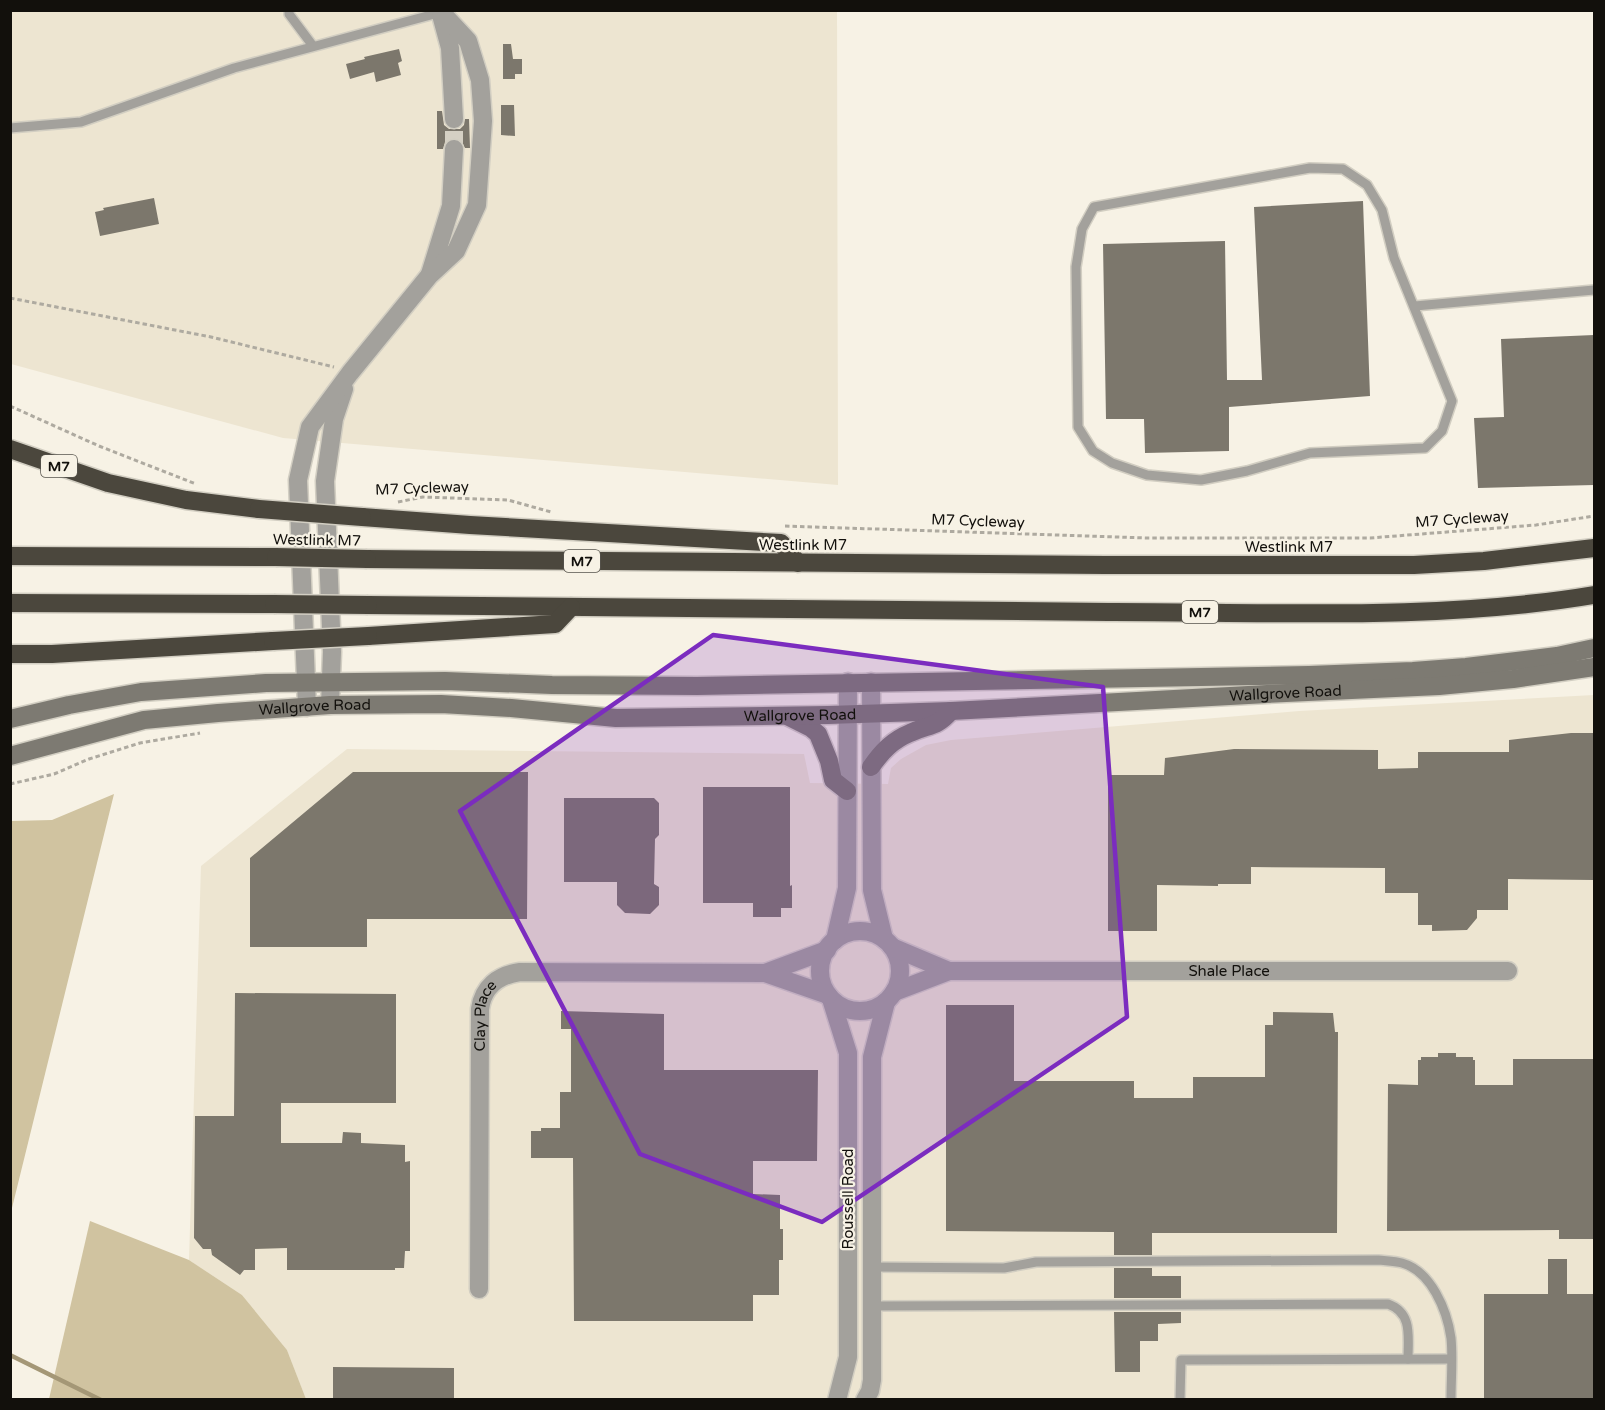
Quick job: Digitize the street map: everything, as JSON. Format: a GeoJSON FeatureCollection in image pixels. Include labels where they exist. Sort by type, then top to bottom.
{"type":"FeatureCollection","features":[{"type":"Feature","properties":{"kind":"highway","name":"M7"},"geometry":{"type":"LineString","coordinates":[[10,449],[108,483],[186,500],[259,509],[482,526],[781,543],[798,563]]}},
{"type":"Feature","properties":{"kind":"highway","name":"Westlink M7"},"geometry":{"type":"LineString","coordinates":[[10,556],[798,563],[1414,565],[1495,560],[1594,548]]}},
{"type":"Feature","properties":{"kind":"highway","name":"M7"},"geometry":{"type":"LineString","coordinates":[[10,603],[1351,612],[1459,609],[1594,595]]}},
{"type":"Feature","properties":{"kind":"highway"},"geometry":{"type":"LineString","coordinates":[[10,654],[52,654],[555,624],[571,607]]}},
{"type":"Feature","properties":{"kind":"main road","name":"Wallgrove Road"},"geometry":{"type":"LineString","coordinates":[[10,719],[69,705],[141,692],[307,683],[445,681],[658,686],[1298,675],[1413,671],[1557,656],[1594,648]]}},
{"type":"Feature","properties":{"kind":"main road","name":"Wallgrove Road"},"geometry":{"type":"LineString","coordinates":[[13,755],[144,720],[330,705],[441,704],[616,718],[872,714],[1438,686],[1513,679],[1594,667]]}},
{"type":"Feature","properties":{"kind":"main road"},"geometry":{"type":"LineString","coordinates":[[871,767],[891,743],[908,734],[940,723],[951,711]]}},
{"type":"Feature","properties":{"kind":"main road"},"geometry":{"type":"LineString","coordinates":[[787,715],[818,734],[829,761],[833,780],[847,792]]}},
{"type":"Feature","properties":{"kind":"street"},"geometry":{"type":"LineString","coordinates":[[442,11],[450,48],[454,119]]}},
{"type":"Feature","properties":{"kind":"street"},"geometry":{"type":"LineString","coordinates":[[307,707],[298,480],[310,427],[350,373],[429,276],[456,251],[477,205],[483,121],[480,80],[468,41],[442,11]]}},
{"type":"Feature","properties":{"kind":"street"},"geometry":{"type":"LineString","coordinates":[[429,276],[452,206],[454,148]]}},
{"type":"Feature","properties":{"kind":"street"},"geometry":{"type":"LineString","coordinates":[[330,705],[332,652],[325,481],[334,418],[350,373]]}},
{"type":"Feature","properties":{"kind":"street"},"geometry":{"type":"LineString","coordinates":[[848,682],[847,888],[831,945],[822,961],[821,972],[823,984],[830,997],[839,1005],[858,1011],[868,1011],[890,997],[899,981],[900,969],[898,957],[888,943],[872,890],[871,682]]}},
{"type":"Feature","properties":{"kind":"street"},"geometry":{"type":"LineString","coordinates":[[831,945],[844,935],[865,932],[888,943]]}},
{"type":"Feature","properties":{"kind":"street","name":"Shale Place"},"geometry":{"type":"LineString","coordinates":[[888,943],[949,971]]}},
{"type":"Feature","properties":{"kind":"street","name":"Clay Place"},"geometry":{"type":"LineString","coordinates":[[765,973],[831,945]]}},
{"type":"Feature","properties":{"kind":"street","name":"Shale Place"},"geometry":{"type":"LineString","coordinates":[[890,997],[949,971],[1508,971]]}},
{"type":"Feature","properties":{"kind":"street","name":"Clay Place"},"geometry":{"type":"LineString","coordinates":[[479,1289],[480,1009],[484,994],[492,983],[503,976],[520,972],[765,973],[830,997]]}},
{"type":"Feature","properties":{"kind":"street","name":"Roussell Road"},"geometry":{"type":"LineString","coordinates":[[830,997],[848,1053],[848,1357],[837,1400]]}},
{"type":"Feature","properties":{"kind":"street","name":"Roussell Road"},"geometry":{"type":"LineString","coordinates":[[865,1400],[872,1380],[873,1057],[890,997]]}},
{"type":"Feature","properties":{"kind":"lane"},"geometry":{"type":"LineString","coordinates":[[290,10],[290,14],[313,46]]}},
{"type":"Feature","properties":{"kind":"lane"},"geometry":{"type":"LineString","coordinates":[[10,128],[81,122],[234,68],[442,11]]}},
{"type":"Feature","properties":{"kind":"lane"},"geometry":{"type":"LineString","coordinates":[[1310,168],[1342,170],[1367,185],[1382,210],[1394,258],[1415,306],[1452,401],[1442,431],[1425,448],[1310,453],[1247,471],[1200,480],[1147,475],[1112,463],[1093,451],[1078,427],[1076,267],[1082,229],[1094,207],[1310,168]]}},
{"type":"Feature","properties":{"kind":"lane"},"geometry":{"type":"LineString","coordinates":[[1415,306],[1594,290]]}},
{"type":"Feature","properties":{"kind":"lane"},"geometry":{"type":"LineString","coordinates":[[872,1267],[1004,1268],[1048,1262],[1378,1260],[1401,1263],[1413,1268],[1427,1281],[1438,1297],[1446,1318],[1451,1339],[1451,1400]]}},
{"type":"Feature","properties":{"kind":"lane"},"geometry":{"type":"LineString","coordinates":[[872,1306],[1388,1304],[1401,1311],[1408,1324],[1408,1359]]}},
{"type":"Feature","properties":{"kind":"lane"},"geometry":{"type":"LineString","coordinates":[[1180,1400],[1180,1360],[1451,1359]]}},
{"type":"Feature","properties":{"kind":"path"},"geometry":{"type":"LineString","coordinates":[[10,298],[211,337],[321,363],[350,373]]}},
{"type":"Feature","properties":{"kind":"path"},"geometry":{"type":"LineString","coordinates":[[10,406],[99,446],[202,486]]}},
{"type":"Feature","properties":{"kind":"path","name":"M7 Cycleway"},"geometry":{"type":"LineString","coordinates":[[390,504],[423,497],[508,500],[538,510],[559,513]]}},
{"type":"Feature","properties":{"kind":"path","name":"M7 Cycleway"},"geometry":{"type":"LineString","coordinates":[[778,526],[1148,538],[1370,538],[1536,525],[1594,516]]}},
{"type":"Feature","properties":{"kind":"path"},"geometry":{"type":"LineString","coordinates":[[10,784],[54,774],[88,759],[140,743],[200,733]]}},
{"type":"Feature","properties":{"kind":"highlighted area"},"geometry":{"type":"Polygon","coordinates":[[[713,635],[1103,687],[1127,1017],[822,1222],[640,1154],[460,811],[713,635]]]}},
{"type":"Feature","properties":{"kind":"shaded area"},"geometry":{"type":"Polygon","coordinates":[[[10,11],[837,11],[838,485],[283,438],[11,364],[10,11]]]}},
{"type":"Feature","properties":{"kind":"shaded area"},"geometry":{"type":"Polygon","coordinates":[[[1594,695],[1594,1399],[306,1399],[287,1350],[242,1295],[189,1260],[201,866],[347,749],[804,754],[810,783],[888,784],[891,768],[901,759],[926,745],[951,740],[1299,711],[1594,695]]]}},
{"type":"Feature","properties":{"kind":"shaded area"},"geometry":{"type":"Polygon","coordinates":[[[114,794],[11,1212],[11,821],[52,820],[114,794]]]}},
{"type":"Feature","properties":{"kind":"shaded area"},"geometry":{"type":"Polygon","coordinates":[[[90,1221],[189,1260],[242,1295],[287,1350],[306,1399],[49,1399],[90,1221]]]}},
{"type":"Feature","properties":{"kind":"building"},"geometry":{"type":"Polygon","coordinates":[[[503,44],[511,44],[513,59],[522,59],[522,74],[515,74],[515,79],[503,79],[503,44]]]}},
{"type":"Feature","properties":{"kind":"building"},"geometry":{"type":"Polygon","coordinates":[[[399,49],[402,61],[398,63],[401,75],[376,82],[374,72],[350,79],[346,64],[365,59],[364,57],[399,49]]]}},
{"type":"Feature","properties":{"kind":"building"},"geometry":{"type":"Polygon","coordinates":[[[501,105],[514,105],[515,136],[501,135],[501,105]]]}},
{"type":"Feature","properties":{"kind":"building"},"geometry":{"type":"Polygon","coordinates":[[[437,111],[442,111],[444,125],[449,129],[460,129],[465,119],[469,119],[470,148],[465,148],[461,140],[454,138],[445,142],[443,149],[437,149],[437,111]]]}},
{"type":"Feature","properties":{"kind":"building"},"geometry":{"type":"Polygon","coordinates":[[[154,198],[159,224],[100,236],[95,212],[104,210],[103,208],[154,198]]]}},
{"type":"Feature","properties":{"kind":"building"},"geometry":{"type":"Polygon","coordinates":[[[1363,201],[1370,396],[1229,407],[1229,451],[1145,453],[1144,419],[1106,419],[1103,244],[1225,241],[1227,380],[1262,380],[1254,207],[1363,201]]]}},
{"type":"Feature","properties":{"kind":"building"},"geometry":{"type":"Polygon","coordinates":[[[1594,335],[1594,485],[1478,488],[1474,418],[1504,417],[1501,339],[1594,335]]]}},
{"type":"Feature","properties":{"kind":"building"},"geometry":{"type":"Polygon","coordinates":[[[1571,733],[1594,733],[1594,880],[1508,879],[1508,910],[1477,910],[1477,918],[1467,930],[1432,931],[1432,925],[1418,925],[1418,893],[1385,893],[1385,868],[1251,867],[1251,884],[1157,885],[1157,931],[1108,931],[1108,775],[1164,775],[1165,758],[1234,749],[1378,750],[1378,769],[1418,768],[1418,752],[1509,752],[1509,740],[1571,733]]]}},
{"type":"Feature","properties":{"kind":"building"},"geometry":{"type":"Polygon","coordinates":[[[353,772],[528,772],[527,919],[367,919],[367,947],[250,947],[250,858],[353,772]]]}},
{"type":"Feature","properties":{"kind":"building"},"geometry":{"type":"Polygon","coordinates":[[[703,787],[790,787],[792,908],[781,908],[781,917],[753,917],[753,903],[703,903],[703,787]]]}},
{"type":"Feature","properties":{"kind":"building"},"geometry":{"type":"Polygon","coordinates":[[[564,798],[654,798],[659,803],[659,835],[655,839],[654,884],[659,887],[659,905],[650,914],[625,913],[617,905],[617,882],[564,882],[564,798]]]}},
{"type":"Feature","properties":{"kind":"building"},"geometry":{"type":"Polygon","coordinates":[[[235,993],[396,994],[396,1103],[281,1103],[281,1143],[342,1143],[343,1132],[361,1133],[361,1143],[405,1145],[405,1162],[410,1161],[410,1251],[405,1251],[404,1268],[395,1268],[395,1270],[287,1270],[287,1248],[255,1249],[255,1270],[244,1270],[240,1275],[212,1255],[211,1249],[203,1249],[194,1238],[195,1116],[234,1116],[235,993]]]}},
{"type":"Feature","properties":{"kind":"building"},"geometry":{"type":"Polygon","coordinates":[[[946,1005],[1014,1005],[1014,1081],[1134,1081],[1134,1098],[1193,1098],[1193,1077],[1265,1077],[1265,1025],[1273,1025],[1273,1012],[1333,1013],[1335,1032],[1338,1032],[1337,1233],[1152,1233],[1152,1255],[1114,1255],[1114,1232],[946,1231],[946,1005]]]}},
{"type":"Feature","properties":{"kind":"building"},"geometry":{"type":"Polygon","coordinates":[[[561,1011],[664,1014],[664,1070],[818,1070],[817,1161],[753,1161],[753,1194],[780,1195],[783,1260],[779,1260],[779,1295],[753,1295],[753,1321],[574,1321],[573,1158],[531,1158],[531,1131],[541,1131],[541,1128],[560,1128],[560,1092],[571,1092],[571,1029],[561,1029],[561,1011]]]}},
{"type":"Feature","properties":{"kind":"building"},"geometry":{"type":"Polygon","coordinates":[[[1438,1053],[1456,1053],[1456,1057],[1473,1057],[1475,1085],[1513,1085],[1513,1059],[1594,1059],[1594,1239],[1559,1239],[1559,1230],[1387,1231],[1388,1084],[1418,1085],[1418,1060],[1421,1060],[1421,1057],[1438,1057],[1438,1053]]]}},
{"type":"Feature","properties":{"kind":"building"},"geometry":{"type":"Polygon","coordinates":[[[1548,1259],[1567,1259],[1567,1294],[1594,1294],[1594,1400],[1484,1400],[1484,1294],[1548,1294],[1548,1259]]]}},
{"type":"Feature","properties":{"kind":"building"},"geometry":{"type":"Polygon","coordinates":[[[1114,1268],[1152,1268],[1152,1276],[1181,1276],[1181,1298],[1114,1298],[1114,1268]]]}},
{"type":"Feature","properties":{"kind":"building"},"geometry":{"type":"Polygon","coordinates":[[[1114,1312],[1181,1312],[1181,1323],[1158,1324],[1158,1341],[1140,1341],[1140,1372],[1115,1372],[1114,1312]]]}},
{"type":"Feature","properties":{"kind":"building"},"geometry":{"type":"Polygon","coordinates":[[[333,1367],[454,1368],[454,1400],[333,1400],[333,1367]]]}},
{"type":"Feature","properties":{"kind":"waterway"},"geometry":{"type":"LineString","coordinates":[[10,1355],[101,1400]]}},
{"type":"Feature","properties":{"kind":"tunnel"},"geometry":{"type":"LineString","coordinates":[[454,119],[454,149]]}}]}
